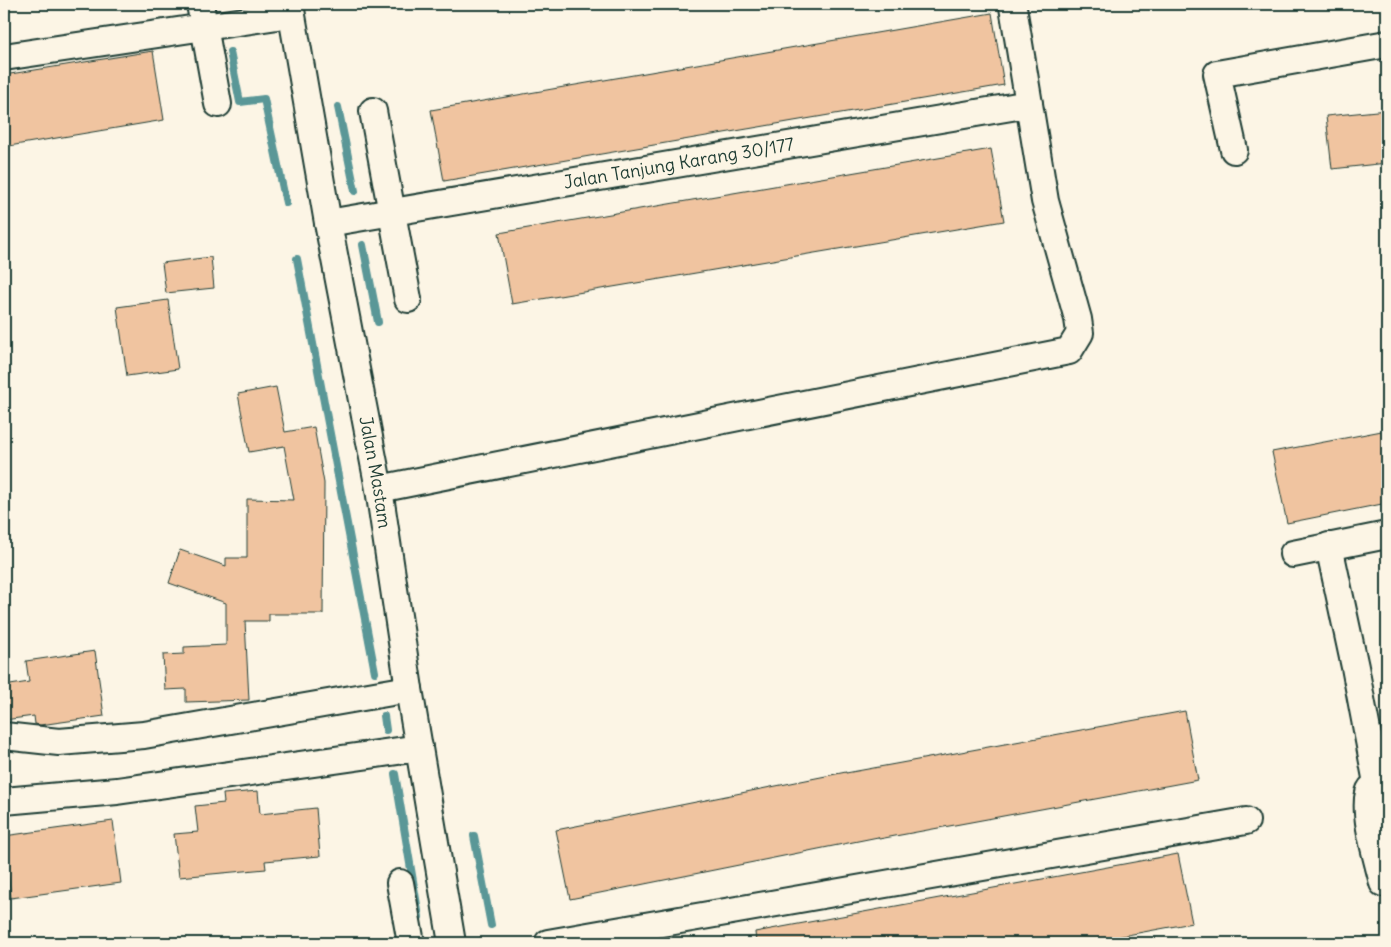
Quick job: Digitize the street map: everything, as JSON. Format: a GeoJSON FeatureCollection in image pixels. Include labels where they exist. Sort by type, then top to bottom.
{"type":"FeatureCollection","features":[{"type":"Feature","properties":{"kind":"street"},"geometry":{"type":"LineString","coordinates":[[379,489],[1069,351],[1080,333],[1078,319],[1045,202],[1013,8]]}},
{"type":"Feature","properties":{"kind":"street"},"geometry":{"type":"LineString","coordinates":[[4,57],[202,15],[290,9]]}},
{"type":"Feature","properties":{"kind":"street","name":"Jalan Mastam"},"geometry":{"type":"LineString","coordinates":[[290,9],[328,223],[379,489],[409,689],[452,943]]}},
{"type":"Feature","properties":{"kind":"street"},"geometry":{"type":"LineString","coordinates":[[202,15],[218,104]]}},
{"type":"Feature","properties":{"kind":"street"},"geometry":{"type":"LineString","coordinates":[[1234,150],[1217,74],[1387,44]]}},
{"type":"Feature","properties":{"kind":"street","name":"Jalan Tanjung Karang 30/177"},"geometry":{"type":"LineString","coordinates":[[328,223],[1030,104]]}},
{"type":"Feature","properties":{"kind":"street"},"geometry":{"type":"LineString","coordinates":[[373,111],[408,299]]}},
{"type":"Feature","properties":{"kind":"street"},"geometry":{"type":"LineString","coordinates":[[1293,554],[1387,535]]}},
{"type":"Feature","properties":{"kind":"street"},"geometry":{"type":"LineString","coordinates":[[1329,546],[1378,785],[1367,807],[1383,883]]}},
{"type":"Feature","properties":{"kind":"street"},"geometry":{"type":"LineString","coordinates":[[4,736],[58,742],[144,734],[409,689]]}},
{"type":"Feature","properties":{"kind":"street"},"geometry":{"type":"LineString","coordinates":[[4,801],[118,791],[420,748]]}},
{"type":"Feature","properties":{"kind":"street"},"geometry":{"type":"LineString","coordinates":[[548,943],[1246,821]]}},
{"type":"Feature","properties":{"kind":"street"},"geometry":{"type":"LineString","coordinates":[[400,883],[411,943]]}},
{"type":"Feature","properties":{"kind":"building"},"geometry":{"type":"Polygon","coordinates":[[[992,13],[1004,85],[444,181],[431,110],[992,13]]]}},
{"type":"Feature","properties":{"kind":"building"},"geometry":{"type":"Polygon","coordinates":[[[153,51],[164,120],[9,146],[4,115],[4,75],[153,51]]]}},
{"type":"Feature","properties":{"kind":"building"},"geometry":{"type":"Polygon","coordinates":[[[1387,110],[1387,163],[1332,169],[1326,116],[1387,110]]]}},
{"type":"Feature","properties":{"kind":"building"},"geometry":{"type":"Polygon","coordinates":[[[991,149],[1004,221],[512,304],[499,233],[991,149]]]}},
{"type":"Feature","properties":{"kind":"building"},"geometry":{"type":"Polygon","coordinates":[[[211,257],[214,288],[166,293],[162,263],[211,257]]]}},
{"type":"Feature","properties":{"kind":"building"},"geometry":{"type":"Polygon","coordinates":[[[168,300],[178,369],[127,376],[117,307],[168,300]]]}},
{"type":"Feature","properties":{"kind":"building"},"geometry":{"type":"Polygon","coordinates":[[[276,387],[285,432],[314,427],[324,483],[323,614],[269,614],[269,621],[245,621],[249,700],[186,702],[186,689],[165,690],[163,655],[184,654],[184,647],[226,645],[226,603],[169,583],[180,550],[226,566],[226,558],[247,558],[247,499],[294,500],[284,446],[249,452],[238,394],[276,387]]]}},
{"type":"Feature","properties":{"kind":"building"},"geometry":{"type":"Polygon","coordinates":[[[1387,430],[1387,503],[1287,523],[1272,452],[1387,430]]]}},
{"type":"Feature","properties":{"kind":"building"},"geometry":{"type":"Polygon","coordinates":[[[95,651],[104,716],[40,725],[35,724],[34,716],[4,720],[4,686],[29,682],[26,661],[95,651]]]}},
{"type":"Feature","properties":{"kind":"building"},"geometry":{"type":"Polygon","coordinates":[[[1185,711],[1198,780],[879,839],[878,837],[570,899],[556,830],[846,772],[1185,711]]]}},
{"type":"Feature","properties":{"kind":"building"},"geometry":{"type":"Polygon","coordinates":[[[258,791],[260,814],[316,808],[320,856],[265,861],[266,869],[179,877],[174,834],[198,832],[195,806],[224,803],[223,794],[258,791]]]}},
{"type":"Feature","properties":{"kind":"building"},"geometry":{"type":"Polygon","coordinates":[[[113,821],[121,883],[11,898],[4,836],[113,821]]]}},
{"type":"Feature","properties":{"kind":"building"},"geometry":{"type":"Polygon","coordinates":[[[1178,854],[1192,923],[1084,943],[756,943],[755,932],[1178,854]]]}},
{"type":"Feature","properties":{"kind":"waterway"},"geometry":{"type":"LineString","coordinates":[[230,52],[240,102],[264,99],[286,203]]}},
{"type":"Feature","properties":{"kind":"waterway"},"geometry":{"type":"LineString","coordinates":[[338,107],[355,191]]}},
{"type":"Feature","properties":{"kind":"waterway"},"geometry":{"type":"LineString","coordinates":[[363,245],[378,322]]}},
{"type":"Feature","properties":{"kind":"waterway"},"geometry":{"type":"LineString","coordinates":[[297,259],[375,672]]}},
{"type":"Feature","properties":{"kind":"waterway"},"geometry":{"type":"LineString","coordinates":[[384,716],[386,730]]}},
{"type":"Feature","properties":{"kind":"waterway"},"geometry":{"type":"LineString","coordinates":[[395,774],[419,917]]}},
{"type":"Feature","properties":{"kind":"waterway"},"geometry":{"type":"LineString","coordinates":[[474,836],[491,925]]}}]}
